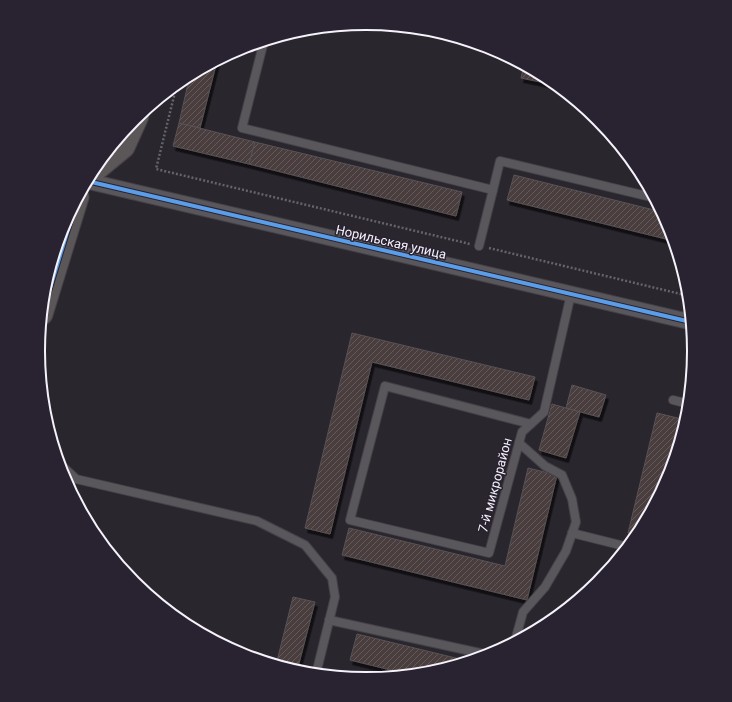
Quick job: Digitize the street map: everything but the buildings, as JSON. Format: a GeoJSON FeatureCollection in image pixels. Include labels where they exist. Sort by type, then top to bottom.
{"type":"FeatureCollection","features":[{"type":"Feature","properties":{"kind":"street"},"geometry":{"type":"LineString","coordinates":[[108,160],[124,147],[130,134]]}},
{"type":"Feature","properties":{"kind":"street","name":"Норильская улица"},"geometry":{"type":"LineString","coordinates":[[93,182],[685,321]]}},
{"type":"Feature","properties":{"kind":"street"},"geometry":{"type":"LineString","coordinates":[[55,271],[65,241]]}},
{"type":"Feature","properties":{"kind":"lane"},"geometry":{"type":"LineString","coordinates":[[262,47],[242,128],[493,190]]}},
{"type":"Feature","properties":{"kind":"lane"},"geometry":{"type":"LineString","coordinates":[[479,246],[500,161],[647,196]]}},
{"type":"Feature","properties":{"kind":"lane","name":"7-й микрорайон"},"geometry":{"type":"LineString","coordinates":[[531,424],[385,386],[350,520],[489,553],[522,432],[531,424],[544,412],[571,294]]}},
{"type":"Feature","properties":{"kind":"lane"},"geometry":{"type":"LineString","coordinates":[[673,400],[683,402]]}},
{"type":"Feature","properties":{"kind":"lane"},"geometry":{"type":"LineString","coordinates":[[517,634],[524,612],[544,587],[566,551],[576,522],[572,499],[562,475],[545,466],[519,443]]}},
{"type":"Feature","properties":{"kind":"lane"},"geometry":{"type":"LineString","coordinates":[[68,471],[76,479],[257,521],[305,545],[332,578],[335,597],[317,668]]}},
{"type":"Feature","properties":{"kind":"lane"},"geometry":{"type":"LineString","coordinates":[[572,533],[621,545]]}},
{"type":"Feature","properties":{"kind":"lane"},"geometry":{"type":"LineString","coordinates":[[329,620],[477,652]]}},
{"type":"Feature","properties":{"kind":"path"},"geometry":{"type":"LineString","coordinates":[[174,94],[156,168],[682,294]]}},
{"type":"Feature","properties":{"kind":"cycle path"},"geometry":{"type":"LineString","coordinates":[[93,182],[685,321]]}},
{"type":"Feature","properties":{"kind":"cycle path"},"geometry":{"type":"LineString","coordinates":[[55,271],[65,241]]}}]}
